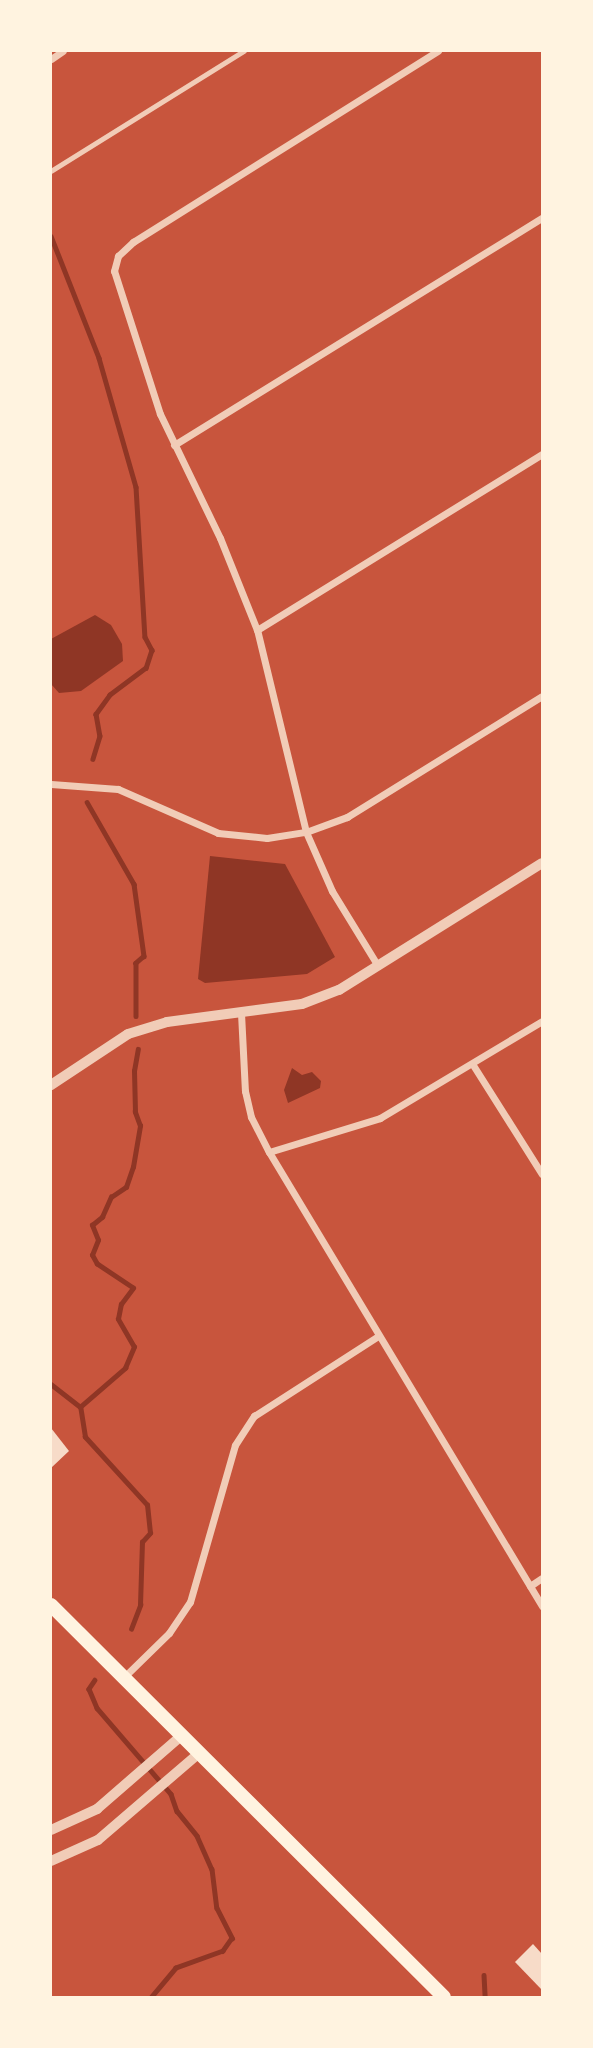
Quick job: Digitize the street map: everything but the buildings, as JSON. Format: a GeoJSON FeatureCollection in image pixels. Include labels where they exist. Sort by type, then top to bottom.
{"type":"FeatureCollection","features":[{"type":"Feature","properties":{"kind":"main road"},"geometry":{"type":"LineString","coordinates":[[51,1605],[444,1997]]}},
{"type":"Feature","properties":{"kind":"street"},"geometry":{"type":"LineString","coordinates":[[51,59],[63,51]]}},
{"type":"Feature","properties":{"kind":"street"},"geometry":{"type":"LineString","coordinates":[[378,966],[332,891],[306,832],[257,630],[220,538],[174,444],[115,280],[116,262],[133,242],[438,51]]}},
{"type":"Feature","properties":{"kind":"street"},"geometry":{"type":"LineString","coordinates":[[174,444],[542,218]]}},
{"type":"Feature","properties":{"kind":"street"},"geometry":{"type":"LineString","coordinates":[[257,630],[542,454]]}},
{"type":"Feature","properties":{"kind":"street"},"geometry":{"type":"LineString","coordinates":[[51,784],[118,789],[193,825],[230,836],[267,838],[306,832],[347,817],[542,696]]}},
{"type":"Feature","properties":{"kind":"street"},"geometry":{"type":"LineString","coordinates":[[51,1085],[128,1034],[167,1022],[302,1004],[339,990],[542,863]]}},
{"type":"Feature","properties":{"kind":"street"},"geometry":{"type":"LineString","coordinates":[[241,1013],[245,1091],[251,1117],[268,1152],[542,1606]]}},
{"type":"Feature","properties":{"kind":"street"},"geometry":{"type":"LineString","coordinates":[[268,1152],[380,1118],[473,1065],[542,1021]]}},
{"type":"Feature","properties":{"kind":"street"},"geometry":{"type":"LineString","coordinates":[[473,1065],[542,1174]]}},
{"type":"Feature","properties":{"kind":"street"},"geometry":{"type":"LineString","coordinates":[[123,1677],[169,1633],[190,1602],[235,1445],[254,1416],[378,1336]]}},
{"type":"Feature","properties":{"kind":"street"},"geometry":{"type":"LineString","coordinates":[[530,1586],[542,1578]]}},
{"type":"Feature","properties":{"kind":"street"},"geometry":{"type":"LineString","coordinates":[[51,1830],[97,1809],[181,1736]]}},
{"type":"Feature","properties":{"kind":"street"},"geometry":{"type":"LineString","coordinates":[[51,1861],[99,1840],[198,1754]]}},
{"type":"Feature","properties":{"kind":"lane"},"geometry":{"type":"LineString","coordinates":[[51,171],[244,51]]}},
{"type":"Feature","properties":{"kind":"shaded area"},"geometry":{"type":"Polygon","coordinates":[[[95,615],[111,625],[122,644],[123,661],[81,691],[59,693],[51,684],[51,639],[95,615]]]}},
{"type":"Feature","properties":{"kind":"shaded area"},"geometry":{"type":"Polygon","coordinates":[[[210,856],[285,864],[335,957],[307,974],[205,983],[198,979],[210,856]]]}},
{"type":"Feature","properties":{"kind":"shaded area"},"geometry":{"type":"Polygon","coordinates":[[[292,1068],[302,1075],[312,1072],[321,1081],[320,1088],[288,1103],[284,1090],[292,1068]]]}},
{"type":"Feature","properties":{"kind":"waterway"},"geometry":{"type":"LineString","coordinates":[[51,236],[99,358],[136,487],[145,637],[152,650],[146,668],[110,695],[96,714],[100,736],[93,759]]}},
{"type":"Feature","properties":{"kind":"waterway"},"geometry":{"type":"LineString","coordinates":[[87,802],[134,884],[144,956],[136,963],[136,1016]]}},
{"type":"Feature","properties":{"kind":"waterway"},"geometry":{"type":"LineString","coordinates":[[131,1629],[140,1605],[142,1542],[150,1533],[147,1505],[85,1437],[80,1407],[125,1368],[134,1347],[118,1319],[121,1304],[133,1288],[97,1264],[92,1255],[98,1240],[92,1225],[102,1217],[111,1197],[126,1187],[133,1167],[140,1126],[135,1112],[134,1071],[138,1049]]}},
{"type":"Feature","properties":{"kind":"waterway"},"geometry":{"type":"LineString","coordinates":[[51,1384],[80,1407]]}},
{"type":"Feature","properties":{"kind":"waterway"},"geometry":{"type":"LineString","coordinates":[[95,1680],[89,1689],[97,1708],[171,1794],[177,1811],[197,1836],[212,1869],[217,1908],[232,1938],[223,1951],[176,1968],[152,1997]]}},
{"type":"Feature","properties":{"kind":"waterway"},"geometry":{"type":"LineString","coordinates":[[484,1975],[485,1997]]}}]}
